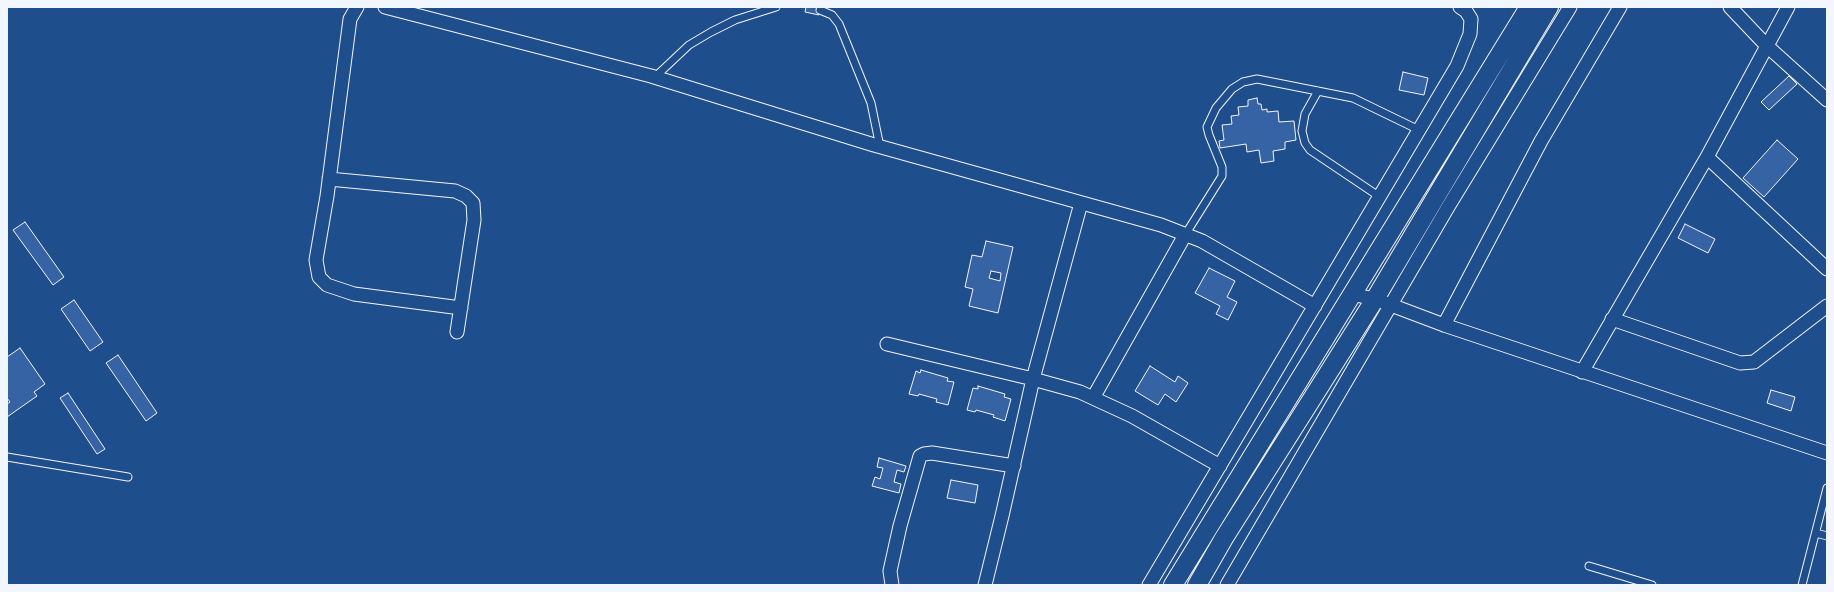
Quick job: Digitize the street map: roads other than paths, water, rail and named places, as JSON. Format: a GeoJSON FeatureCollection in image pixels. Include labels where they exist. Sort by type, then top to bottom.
{"type":"FeatureCollection","features":[{"type":"Feature","properties":{"kind":"street"},"geometry":{"type":"LineString","coordinates":[[357,7],[350,19],[329,179],[316,260],[319,277],[327,285],[354,294],[461,308]]}},
{"type":"Feature","properties":{"kind":"street"},"geometry":{"type":"LineString","coordinates":[[385,7],[655,77],[880,147],[1161,225],[1202,241],[1315,306]]}},
{"type":"Feature","properties":{"kind":"street"},"geometry":{"type":"LineString","coordinates":[[1149,585],[1457,66],[1470,34],[1470,19],[1466,11],[1460,7]]}},
{"type":"Feature","properties":{"kind":"street"},"geometry":{"type":"LineString","coordinates":[[1173,585],[1529,7]]}},
{"type":"Feature","properties":{"kind":"street"},"geometry":{"type":"LineString","coordinates":[[1227,585],[1335,403],[1383,302],[1549,7]]}},
{"type":"Feature","properties":{"kind":"street"},"geometry":{"type":"LineString","coordinates":[[1197,585],[1224,538],[1383,302],[1570,7]]}},
{"type":"Feature","properties":{"kind":"street"},"geometry":{"type":"LineString","coordinates":[[1444,325],[1541,141],[1620,7]]}},
{"type":"Feature","properties":{"kind":"street"},"geometry":{"type":"LineString","coordinates":[[1730,7],[1767,46],[1827,100]]}},
{"type":"Feature","properties":{"kind":"street"},"geometry":{"type":"LineString","coordinates":[[1582,372],[1707,157],[1788,7]]}},
{"type":"Feature","properties":{"kind":"street"},"geometry":{"type":"LineString","coordinates":[[1707,157],[1827,269]]}},
{"type":"Feature","properties":{"kind":"street"},"geometry":{"type":"LineString","coordinates":[[329,179],[456,191],[466,196],[472,203],[474,220],[457,332]]}},
{"type":"Feature","properties":{"kind":"street"},"geometry":{"type":"LineString","coordinates":[[984,585],[1034,379],[1081,203]]}},
{"type":"Feature","properties":{"kind":"street"},"geometry":{"type":"LineString","coordinates":[[1093,398],[1185,234]]}},
{"type":"Feature","properties":{"kind":"street"},"geometry":{"type":"LineString","coordinates":[[1351,294],[1383,302],[1444,325],[1582,372],[1827,453]]}},
{"type":"Feature","properties":{"kind":"street"},"geometry":{"type":"LineString","coordinates":[[1612,319],[1740,362],[1754,362],[1827,306]]}},
{"type":"Feature","properties":{"kind":"street"},"geometry":{"type":"LineString","coordinates":[[887,344],[1034,379],[1080,392],[1132,416],[1220,466]]}},
{"type":"Feature","properties":{"kind":"street"},"geometry":{"type":"LineString","coordinates":[[892,585],[890,571],[900,526],[920,456],[932,453],[1014,466]]}},
{"type":"Feature","properties":{"kind":"lane"},"geometry":{"type":"LineString","coordinates":[[655,77],[690,45],[700,39],[735,20],[776,7]]}},
{"type":"Feature","properties":{"kind":"lane"},"geometry":{"type":"LineString","coordinates":[[820,10],[832,15],[839,24],[871,103],[880,147]]}},
{"type":"Feature","properties":{"kind":"lane"},"geometry":{"type":"LineString","coordinates":[[1185,234],[1222,176],[1222,167],[1207,127],[1216,108],[1232,90],[1243,82],[1258,79],[1353,98],[1419,130]]}},
{"type":"Feature","properties":{"kind":"lane"},"geometry":{"type":"LineString","coordinates":[[1318,91],[1305,114],[1302,131],[1305,143],[1310,150],[1380,197]]}},
{"type":"Feature","properties":{"kind":"lane"},"geometry":{"type":"LineString","coordinates":[[7,457],[128,477]]}},
{"type":"Feature","properties":{"kind":"lane"},"geometry":{"type":"LineString","coordinates":[[1802,585],[1827,488]]}},
{"type":"Feature","properties":{"kind":"lane"},"geometry":{"type":"LineString","coordinates":[[1816,533],[1827,536]]}},
{"type":"Feature","properties":{"kind":"lane"},"geometry":{"type":"LineString","coordinates":[[1589,566],[1652,585]]}}]}
